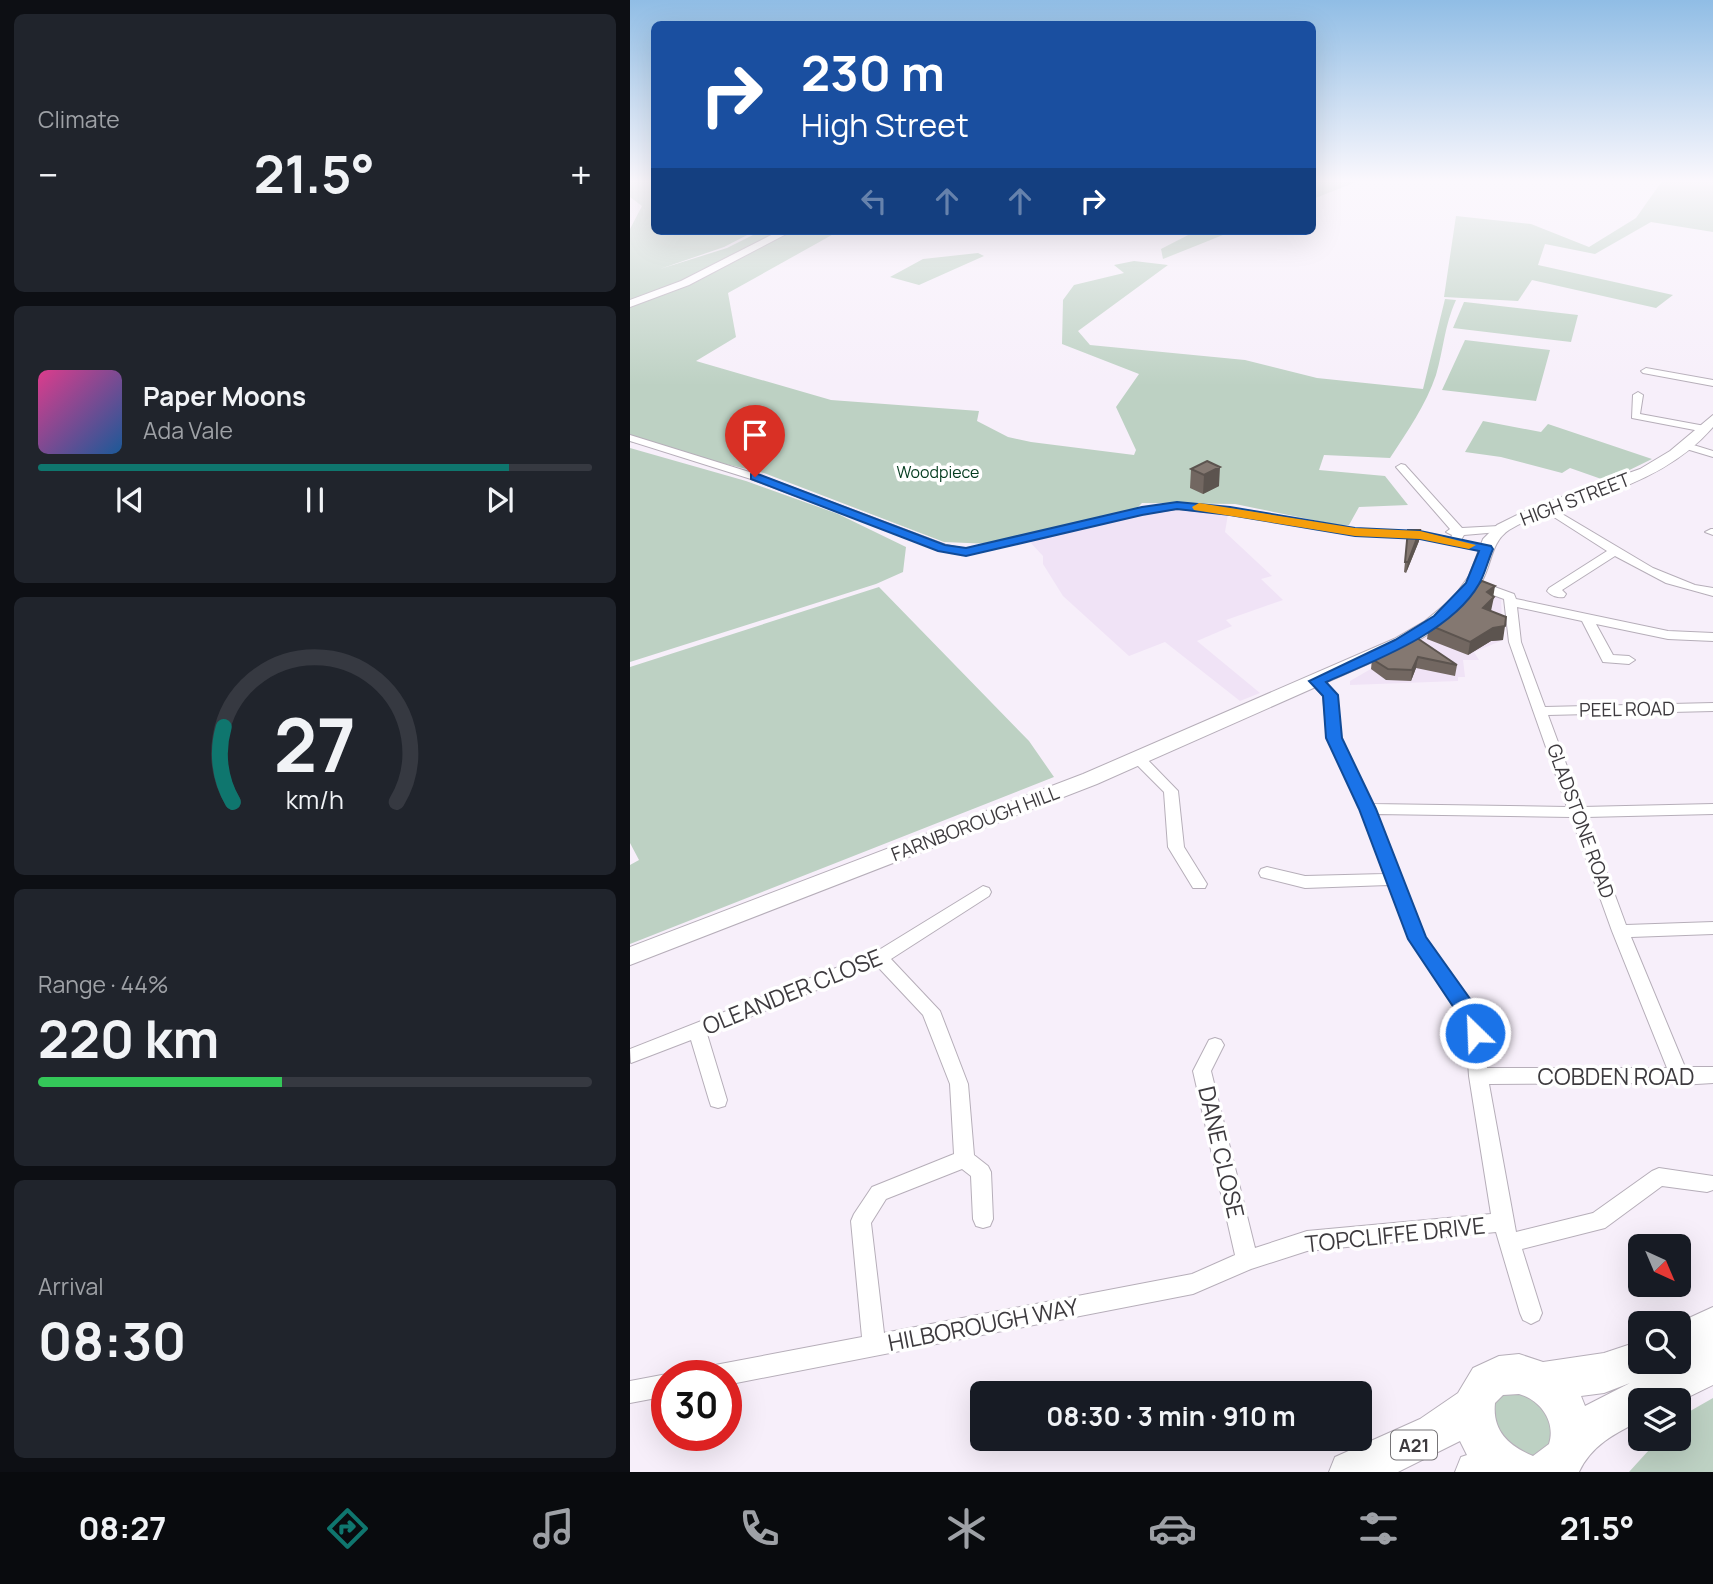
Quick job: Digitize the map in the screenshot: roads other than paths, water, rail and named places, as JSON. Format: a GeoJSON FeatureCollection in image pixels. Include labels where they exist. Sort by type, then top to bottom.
{"type":"FeatureCollection","features":[{"type":"Feature","properties":{"kind":"highway"},"geometry":{"type":"LineString","coordinates":[[1691,1337],[1713,1326]]}},
{"type":"Feature","properties":{"kind":"highway"},"geometry":{"type":"LineString","coordinates":[[1501,1470],[1480,1440],[1473,1407],[1486,1383],[1498,1376],[1512,1373],[1542,1382],[1604,1373],[1628,1364]]}},
{"type":"Feature","properties":{"kind":"highway"},"geometry":{"type":"LineString","coordinates":[[1560,1456],[1602,1418],[1713,1364]]}},
{"type":"Feature","properties":{"kind":"highway"},"geometry":{"type":"LineString","coordinates":[[1542,1382],[1566,1407],[1572,1424],[1560,1456]]}},
{"type":"Feature","properties":{"kind":"highway","name":"A21"},"geometry":{"type":"LineString","coordinates":[[1350,1472],[1436,1434],[1473,1407]]}},
{"type":"Feature","properties":{"kind":"main road"},"geometry":{"type":"LineString","coordinates":[[630,304],[685,283],[752,249]]}},
{"type":"Feature","properties":{"kind":"main road","name":"HIGH STREET"},"geometry":{"type":"LineString","coordinates":[[1316,681],[1416,635],[1450,609],[1473,584],[1486,549],[1499,529],[1547,508],[1615,485],[1668,460],[1709,424]]}},
{"type":"Feature","properties":{"kind":"main road","name":"FARNBOROUGH HILL"},"geometry":{"type":"LineString","coordinates":[[630,957],[1138,758],[1316,681]]}},
{"type":"Feature","properties":{"kind":"street"},"geometry":{"type":"LineString","coordinates":[[1646,370],[1713,383]]}},
{"type":"Feature","properties":{"kind":"street"},"geometry":{"type":"LineString","coordinates":[[1638,395],[1635,416],[1709,424]]}},
{"type":"Feature","properties":{"kind":"street"},"geometry":{"type":"LineString","coordinates":[[630,438],[755,477],[943,548],[966,552],[1142,511],[1177,506],[1230,511],[1355,532],[1457,537],[1499,529]]}},
{"type":"Feature","properties":{"kind":"street"},"geometry":{"type":"LineString","coordinates":[[1687,446],[1713,454]]}},
{"type":"Feature","properties":{"kind":"street"},"geometry":{"type":"LineString","coordinates":[[1401,467],[1457,537],[1486,549]]}},
{"type":"Feature","properties":{"kind":"street"},"geometry":{"type":"LineString","coordinates":[[1547,508],[1671,580],[1713,592]]}},
{"type":"Feature","properties":{"kind":"street"},"geometry":{"type":"LineString","coordinates":[[1560,594],[1553,591],[1606,555],[1619,551]]}},
{"type":"Feature","properties":{"kind":"street"},"geometry":{"type":"LineString","coordinates":[[1473,584],[1506,595],[1511,602],[1668,635],[1713,637]]}},
{"type":"Feature","properties":{"kind":"street","name":"GLADSTONE ROAD"},"geometry":{"type":"LineString","coordinates":[[1511,602],[1515,642],[1579,812],[1620,931],[1681,1077]]}},
{"type":"Feature","properties":{"kind":"street"},"geometry":{"type":"LineString","coordinates":[[1586,617],[1608,659],[1629,660]]}},
{"type":"Feature","properties":{"kind":"street"},"geometry":{"type":"LineString","coordinates":[[1316,681],[1330,695],[1334,738],[1367,809],[1417,939],[1465,1008],[1475,1033],[1478,1076],[1503,1222],[1531,1313]]}},
{"type":"Feature","properties":{"kind":"street","name":"PEEL ROAD"},"geometry":{"type":"LineString","coordinates":[[1542,711],[1713,707]]}},
{"type":"Feature","properties":{"kind":"street"},"geometry":{"type":"LineString","coordinates":[[1138,758],[1171,791],[1176,847],[1199,884]]}},
{"type":"Feature","properties":{"kind":"street"},"geometry":{"type":"LineString","coordinates":[[1367,809],[1579,812],[1713,809]]}},
{"type":"Feature","properties":{"kind":"street"},"geometry":{"type":"LineString","coordinates":[[1267,873],[1305,882],[1394,879]]}},
{"type":"Feature","properties":{"kind":"street","name":"OLEANDER CLOSE"},"geometry":{"type":"LineString","coordinates":[[631,1056],[880,958],[983,892]]}},
{"type":"Feature","properties":{"kind":"street"},"geometry":{"type":"LineString","coordinates":[[1620,931],[1713,928]]}},
{"type":"Feature","properties":{"kind":"street"},"geometry":{"type":"LineString","coordinates":[[880,958],[931,1012],[959,1084],[964,1159],[981,1172],[983,1219]]}},
{"type":"Feature","properties":{"kind":"street"},"geometry":{"type":"LineString","coordinates":[[697,1031],[718,1100]]}},
{"type":"Feature","properties":{"kind":"street","name":"DANE CLOSE"},"geometry":{"type":"LineString","coordinates":[[1215,1045],[1202,1071],[1247,1260]]}},
{"type":"Feature","properties":{"kind":"street","name":"COBDEN ROAD"},"geometry":{"type":"LineString","coordinates":[[1478,1076],[1713,1075]]}},
{"type":"Feature","properties":{"kind":"street"},"geometry":{"type":"LineString","coordinates":[[874,1345],[861,1221],[879,1193],[964,1159]]}},
{"type":"Feature","properties":{"kind":"street"},"geometry":{"type":"LineString","coordinates":[[1509,1243],[1598,1221],[1659,1177],[1707,1183]]}},
{"type":"Feature","properties":{"kind":"street","name":"TOPCLIFFE DRIVE"},"geometry":{"type":"LineString","coordinates":[[1247,1260],[1307,1241],[1503,1222]]}},
{"type":"Feature","properties":{"kind":"street","name":"HILBOROUGH WAY"},"geometry":{"type":"LineString","coordinates":[[742,1371],[1194,1284],[1247,1260]]}},
{"type":"Feature","properties":{"kind":"street"},"geometry":{"type":"LineString","coordinates":[[630,1392],[651,1388]]}},
{"type":"Feature","properties":{"kind":"park label","name":"Woodpiece"},"geometry":{"type":"Point","coordinates":[938,472]}}]}
